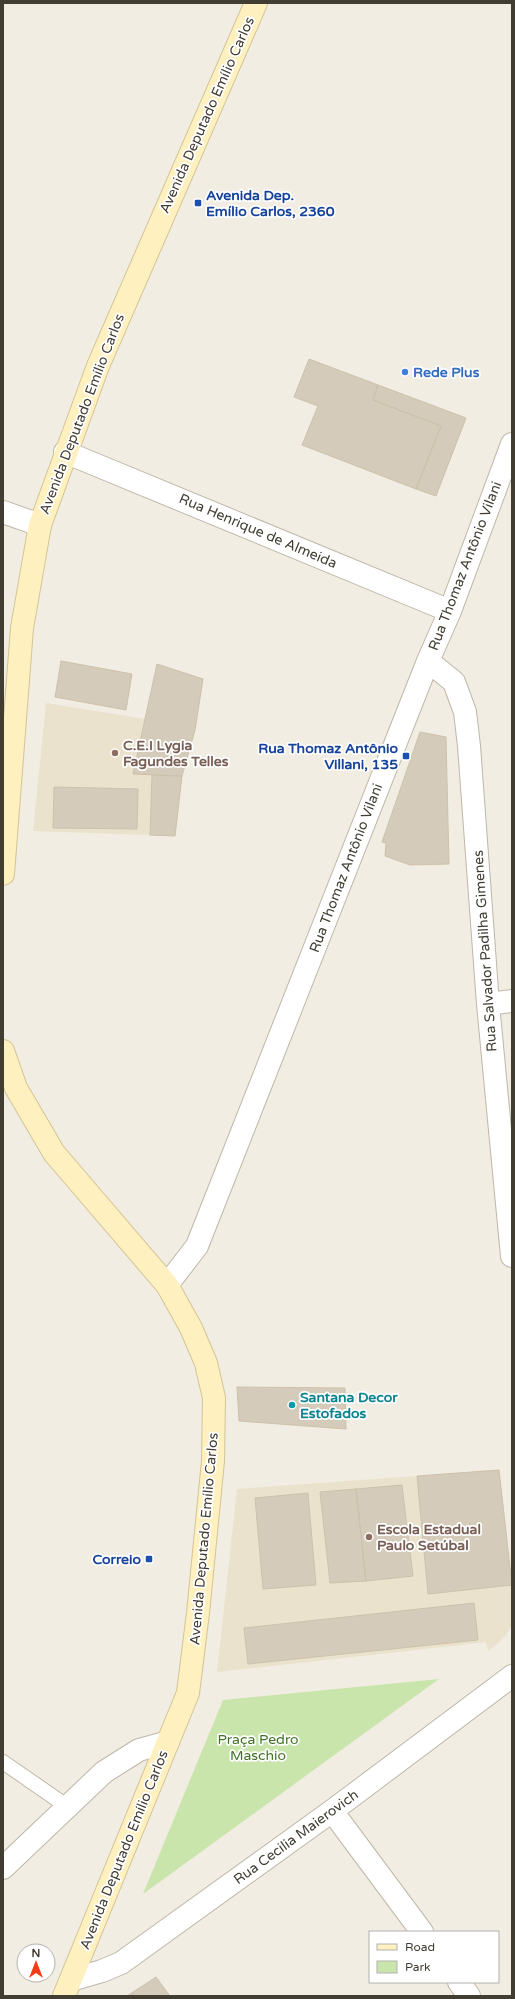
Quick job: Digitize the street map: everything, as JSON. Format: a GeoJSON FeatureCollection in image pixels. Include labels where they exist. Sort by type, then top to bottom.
{"type":"FeatureCollection","features":[{"type":"Feature","properties":{"kind":"main road","name":"Avenida Deputado Emílio Carlos"},"geometry":{"type":"LineString","coordinates":[[3,874],[22,628],[40,525],[65,452],[101,358],[256,3]]}},
{"type":"Feature","properties":{"kind":"main road","name":"Avenida Deputado Emílio Carlos"},"geometry":{"type":"LineString","coordinates":[[3,1051],[16,1088],[54,1153],[167,1285],[191,1328],[206,1363],[214,1398],[213,1461],[188,1693],[67,1988]]}},
{"type":"Feature","properties":{"kind":"street","name":"Rua Thomaz Antônio Vilani"},"geometry":{"type":"LineString","coordinates":[[167,1285],[198,1246],[428,661],[450,611],[512,444]]}},
{"type":"Feature","properties":{"kind":"street","name":"Rua Henrique de Almeida"},"geometry":{"type":"LineString","coordinates":[[65,452],[450,611]]}},
{"type":"Feature","properties":{"kind":"street"},"geometry":{"type":"LineString","coordinates":[[3,512],[40,525]]}},
{"type":"Feature","properties":{"kind":"street","name":"Rua Salvador Padilha Gimenes"},"geometry":{"type":"LineString","coordinates":[[428,661],[454,682],[465,712],[469,746],[488,1004],[512,1256]]}},
{"type":"Feature","properties":{"kind":"street"},"geometry":{"type":"LineString","coordinates":[[488,1004],[512,1001]]}},
{"type":"Feature","properties":{"kind":"street","name":"Rua Cecilia Maierovich"},"geometry":{"type":"LineString","coordinates":[[67,1988],[121,1963],[332,1811],[512,1676]]}},
{"type":"Feature","properties":{"kind":"street"},"geometry":{"type":"LineString","coordinates":[[3,1868],[104,1772],[139,1750],[168,1742]]}},
{"type":"Feature","properties":{"kind":"street"},"geometry":{"type":"LineString","coordinates":[[332,1811],[421,1931]]}},
{"type":"Feature","properties":{"kind":"street"},"geometry":{"type":"LineString","coordinates":[[460,1983],[469,1996]]}},
{"type":"Feature","properties":{"kind":"lane"},"geometry":{"type":"LineString","coordinates":[[3,1762],[68,1807]]}},
{"type":"Feature","properties":{"kind":"shaded area","name":"C.E.I Lygia Fagundes Telles"},"geometry":{"type":"Polygon","coordinates":[[[157,664],[203,679],[195,730],[182,776],[175,836],[33,831],[46,703],[145,719],[157,664]]]}},
{"type":"Feature","properties":{"kind":"shaded area","name":"Escola Estadual Paulo Setúbal"},"geometry":{"type":"Polygon","coordinates":[[[499,1470],[512,1589],[512,1625],[506,1635],[488,1651],[486,1642],[217,1672],[237,1489],[499,1470]]]}},
{"type":"Feature","properties":{"kind":"green space","name":"Praça Pedro Maschio"},"geometry":{"type":"Polygon","coordinates":[[[439,1679],[143,1894],[223,1700],[439,1679]]]}},
{"type":"Feature","properties":{"kind":"building"},"geometry":{"type":"Polygon","coordinates":[[[309,359],[378,385],[373,400],[441,426],[416,489],[302,445],[318,406],[294,397],[309,359]]]}},
{"type":"Feature","properties":{"kind":"building"},"geometry":{"type":"Polygon","coordinates":[[[378,385],[466,418],[436,496],[416,489],[441,426],[373,400],[378,385]]]}},
{"type":"Feature","properties":{"kind":"building"},"geometry":{"type":"Polygon","coordinates":[[[61,661],[132,674],[126,710],[55,697],[61,661]]]}},
{"type":"Feature","properties":{"kind":"building"},"geometry":{"type":"Polygon","coordinates":[[[157,664],[203,679],[195,730],[182,776],[133,774],[157,664]]]}},
{"type":"Feature","properties":{"kind":"building"},"geometry":{"type":"Polygon","coordinates":[[[420,732],[446,737],[449,864],[410,865],[385,856],[386,843],[382,842],[420,732]]]}},
{"type":"Feature","properties":{"kind":"building"},"geometry":{"type":"Polygon","coordinates":[[[152,775],[182,776],[175,836],[150,835],[152,775]]]}},
{"type":"Feature","properties":{"kind":"building"},"geometry":{"type":"Polygon","coordinates":[[[54,787],[138,789],[137,829],[53,828],[54,787]]]}},
{"type":"Feature","properties":{"kind":"building","name":"Santana Decor Estofados"},"geometry":{"type":"Polygon","coordinates":[[[237,1387],[345,1388],[346,1429],[239,1421],[237,1387]]]}},
{"type":"Feature","properties":{"kind":"building"},"geometry":{"type":"Polygon","coordinates":[[[499,1470],[512,1585],[428,1594],[417,1476],[499,1470]]]}},
{"type":"Feature","properties":{"kind":"building"},"geometry":{"type":"Polygon","coordinates":[[[402,1485],[413,1576],[366,1581],[356,1489],[402,1485]]]}},
{"type":"Feature","properties":{"kind":"building"},"geometry":{"type":"Polygon","coordinates":[[[356,1489],[366,1581],[330,1583],[320,1492],[356,1489]]]}},
{"type":"Feature","properties":{"kind":"building"},"geometry":{"type":"Polygon","coordinates":[[[308,1493],[316,1585],[263,1589],[255,1498],[308,1493]]]}},
{"type":"Feature","properties":{"kind":"building"},"geometry":{"type":"Polygon","coordinates":[[[474,1603],[478,1640],[248,1664],[244,1628],[474,1603]]]}},
{"type":"Feature","properties":{"kind":"building"},"geometry":{"type":"Polygon","coordinates":[[[156,1977],[170,1996],[127,1996],[156,1977]]]}},
{"type":"Feature","properties":{"kind":"place","name":"Avenida Dep. Emílio Carlos, 2360"},"geometry":{"type":"Point","coordinates":[198,203]}},
{"type":"Feature","properties":{"kind":"place","name":"Rede Plus"},"geometry":{"type":"Point","coordinates":[405,372]}},
{"type":"Feature","properties":{"kind":"place","name":"C.E.I Lygia Fagundes Telles"},"geometry":{"type":"Point","coordinates":[115,753]}},
{"type":"Feature","properties":{"kind":"place","name":"Rua Thomaz Antônio Villani, 135"},"geometry":{"type":"Point","coordinates":[406,756]}},
{"type":"Feature","properties":{"kind":"place","name":"Santana Decor Estofados"},"geometry":{"type":"Point","coordinates":[292,1405]}},
{"type":"Feature","properties":{"kind":"place","name":"Escola Estadual Paulo Setúbal"},"geometry":{"type":"Point","coordinates":[369,1537]}},
{"type":"Feature","properties":{"kind":"place","name":"Correio"},"geometry":{"type":"Point","coordinates":[149,1559]}}]}
